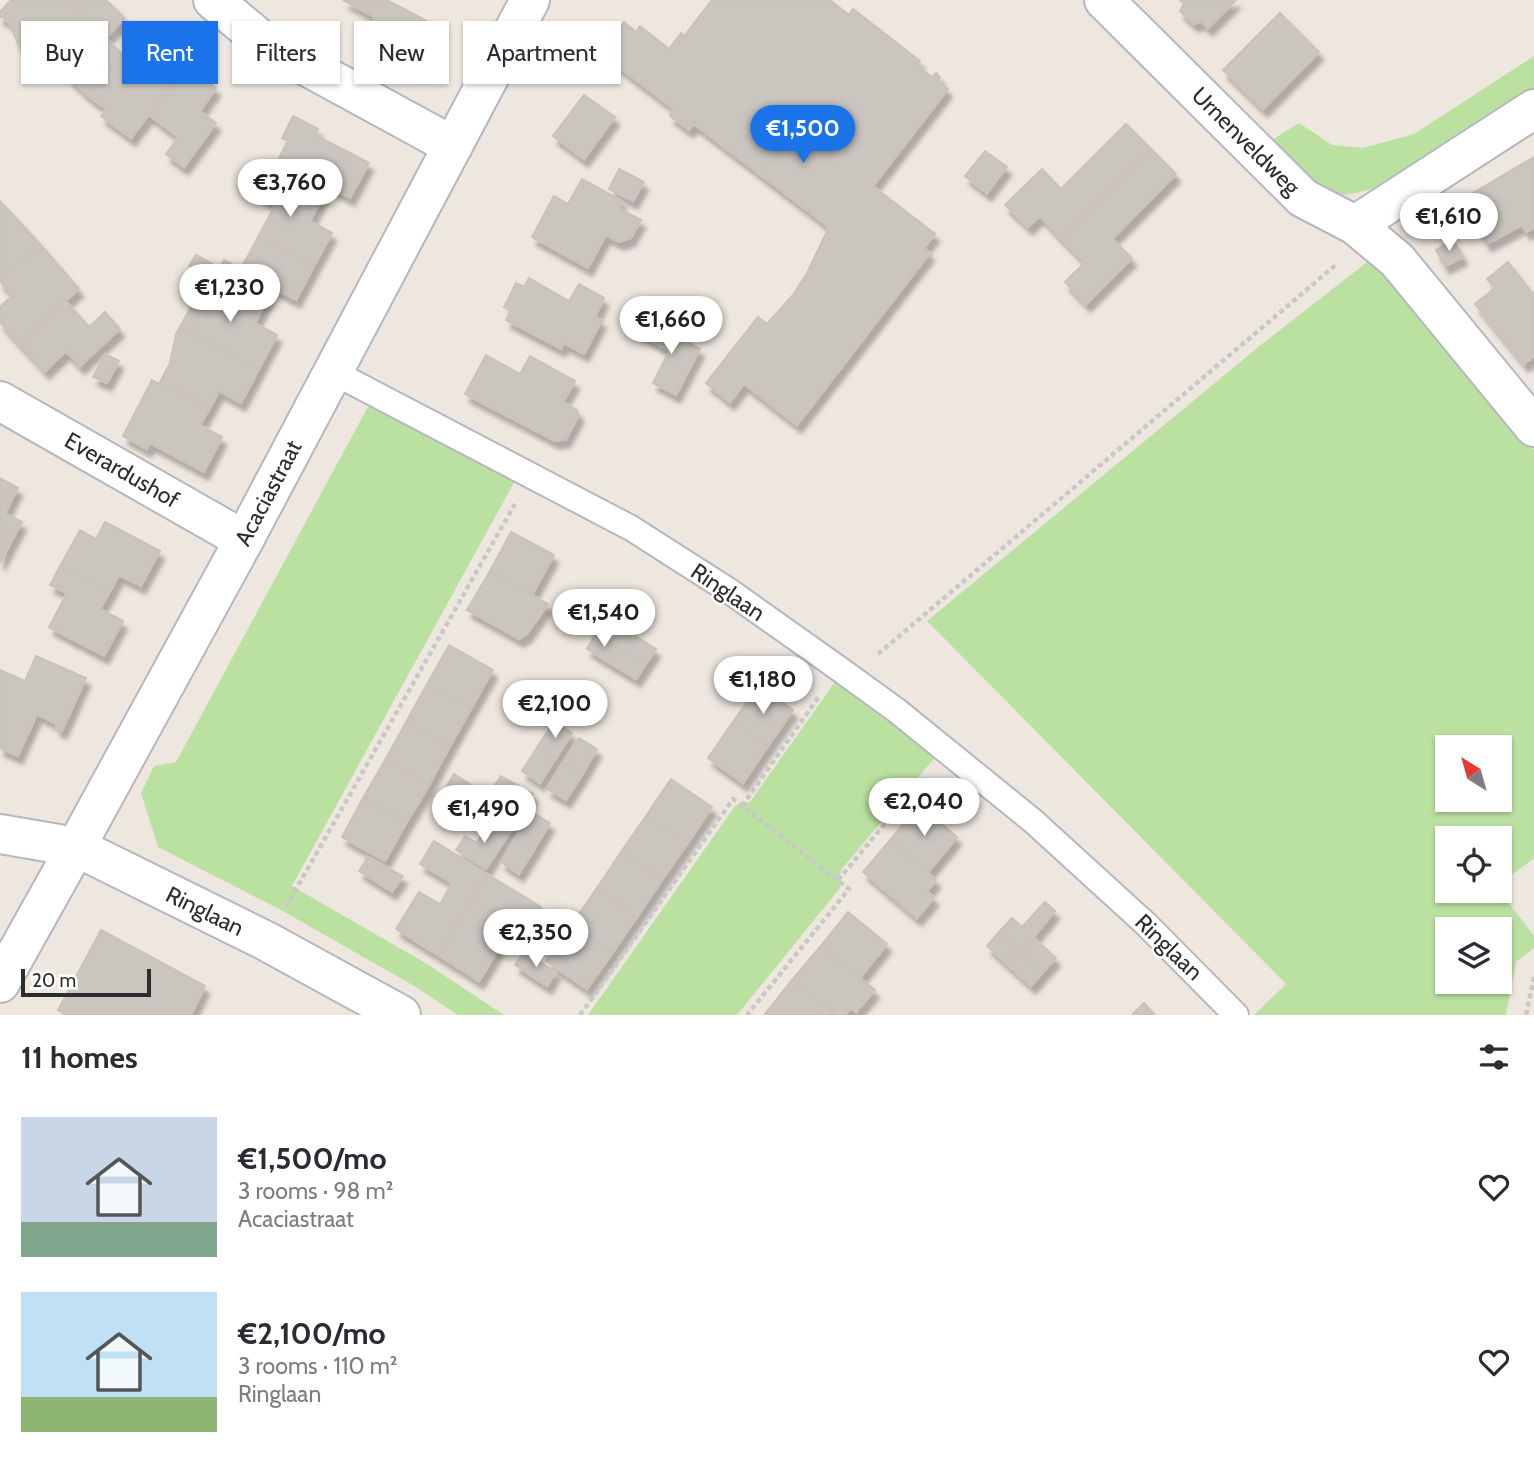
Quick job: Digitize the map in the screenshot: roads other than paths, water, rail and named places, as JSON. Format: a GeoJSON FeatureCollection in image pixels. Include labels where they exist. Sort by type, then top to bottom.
{"type":"FeatureCollection","features":[{"type":"Feature","properties":{"kind":"street"},"geometry":{"type":"LineString","coordinates":[[213,0],[266,44],[453,146]]}},
{"type":"Feature","properties":{"kind":"street","name":"Acaciastraat"},"geometry":{"type":"LineString","coordinates":[[0,983],[244,540],[530,0]]}},
{"type":"Feature","properties":{"kind":"street","name":"Urnenveldweg"},"geometry":{"type":"LineString","coordinates":[[1104,0],[1303,198],[1362,231],[1397,260],[1534,427]]}},
{"type":"Feature","properties":{"kind":"street"},"geometry":{"type":"LineString","coordinates":[[1362,231],[1534,109]]}},
{"type":"Feature","properties":{"kind":"street","name":"Everardushof"},"geometry":{"type":"LineString","coordinates":[[0,401],[244,540]]}},
{"type":"Feature","properties":{"kind":"street","name":"Ringlaan"},"geometry":{"type":"LineString","coordinates":[[0,834],[76,847],[266,941],[401,1015]]}},
{"type":"Feature","properties":{"kind":"lane","name":"Ringlaan"},"geometry":{"type":"LineString","coordinates":[[333,372],[631,528],[728,590],[845,673],[1034,821],[1147,925],[1236,1015]]}}]}
